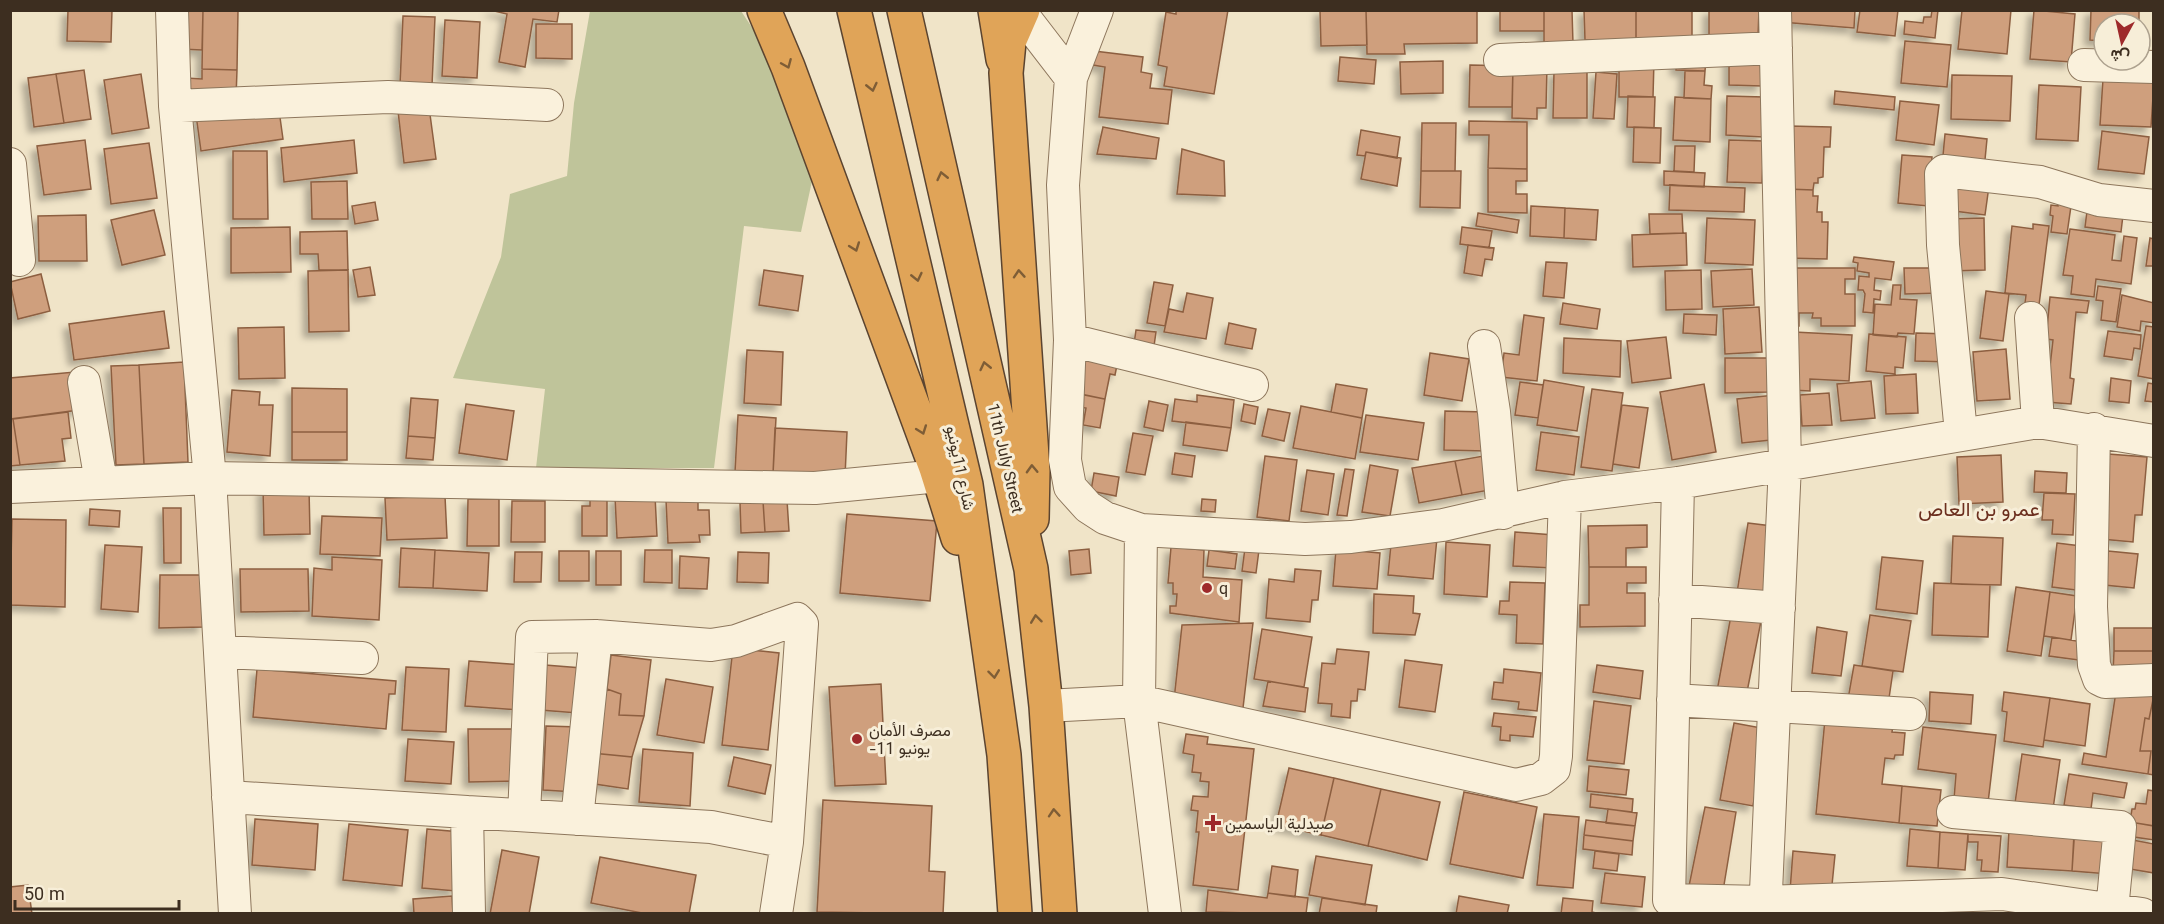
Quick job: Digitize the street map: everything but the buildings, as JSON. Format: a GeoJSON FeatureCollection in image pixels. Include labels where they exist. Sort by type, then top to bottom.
{"type":"FeatureCollection","features":[{"type":"Feature","properties":{"kind":"highway"},"geometry":{"type":"LineString","coordinates":[[765,11],[788,67],[939,476],[988,632]]}},
{"type":"Feature","properties":{"kind":"highway"},"geometry":{"type":"LineString","coordinates":[[1013,11],[1006,73],[1033,471],[1031,569]]}},
{"type":"Feature","properties":{"kind":"highway","name":"شارع 11يونيو"},"geometry":{"type":"LineString","coordinates":[[856,20],[966,485],[1004,755],[1015,914]]}},
{"type":"Feature","properties":{"kind":"highway","name":"11th July Street"},"geometry":{"type":"LineString","coordinates":[[906,22],[1031,569],[1046,706],[1060,914]]}},
{"type":"Feature","properties":{"kind":"highway"},"geometry":{"type":"LineString","coordinates":[[1058,864],[1069,914]]}},
{"type":"Feature","properties":{"kind":"highway"},"geometry":{"type":"LineString","coordinates":[[999,914],[1012,867]]}},
{"type":"Feature","properties":{"kind":"street"},"geometry":{"type":"LineString","coordinates":[[172,10],[175,106],[210,478],[235,914]]}},
{"type":"Feature","properties":{"kind":"street"},"geometry":{"type":"LineString","coordinates":[[1097,10],[1071,78],[1064,185],[1070,340],[1065,460],[1070,487],[1088,507],[1105,518],[1141,530],[1305,539],[1432,527],[1503,513],[1565,497],[1678,483],[1961,433],[2038,422],[2094,429],[2154,441]]}},
{"type":"Feature","properties":{"kind":"street"},"geometry":{"type":"LineString","coordinates":[[1765,908],[1785,464],[1775,10]]}},
{"type":"Feature","properties":{"kind":"street"},"geometry":{"type":"LineString","coordinates":[[1013,11],[1071,78]]}},
{"type":"Feature","properties":{"kind":"street"},"geometry":{"type":"LineString","coordinates":[[1500,60],[1776,48]]}},
{"type":"Feature","properties":{"kind":"street"},"geometry":{"type":"LineString","coordinates":[[2084,65],[2154,67]]}},
{"type":"Feature","properties":{"kind":"street"},"geometry":{"type":"LineString","coordinates":[[175,106],[347,97],[432,98],[547,105]]}},
{"type":"Feature","properties":{"kind":"street"},"geometry":{"type":"LineString","coordinates":[[10,164],[19,260]]}},
{"type":"Feature","properties":{"kind":"street"},"geometry":{"type":"LineString","coordinates":[[1961,433],[1943,245],[1941,174],[1944,171],[2040,182],[2099,200],[2154,206]]}},
{"type":"Feature","properties":{"kind":"street"},"geometry":{"type":"LineString","coordinates":[[2031,318],[2038,422]]}},
{"type":"Feature","properties":{"kind":"street"},"geometry":{"type":"LineString","coordinates":[[1070,340],[1252,385]]}},
{"type":"Feature","properties":{"kind":"street"},"geometry":{"type":"LineString","coordinates":[[1484,345],[1494,412],[1503,513]]}},
{"type":"Feature","properties":{"kind":"street"},"geometry":{"type":"LineString","coordinates":[[84,382],[101,482]]}},
{"type":"Feature","properties":{"kind":"street"},"geometry":{"type":"LineString","coordinates":[[2094,429],[2091,607],[2094,665],[2099,679],[2105,682],[2154,680]]}},
{"type":"Feature","properties":{"kind":"street"},"geometry":{"type":"LineString","coordinates":[[10,487],[210,478],[815,488],[939,476]]}},
{"type":"Feature","properties":{"kind":"street"},"geometry":{"type":"LineString","coordinates":[[1678,483],[1670,907],[1765,908],[2000,904],[2112,910],[2142,914]]}},
{"type":"Feature","properties":{"kind":"street"},"geometry":{"type":"LineString","coordinates":[[1046,706],[1139,700],[1516,785],[1541,779],[1554,769],[1556,756],[1565,497]]}},
{"type":"Feature","properties":{"kind":"street"},"geometry":{"type":"LineString","coordinates":[[1141,530],[1139,700],[1165,914]]}},
{"type":"Feature","properties":{"kind":"street"},"geometry":{"type":"LineString","coordinates":[[1675,600],[1779,608]]}},
{"type":"Feature","properties":{"kind":"street"},"geometry":{"type":"LineString","coordinates":[[524,815],[531,639],[535,635],[596,636],[711,645],[736,641],[797,619],[802,624],[787,842],[776,914]]}},
{"type":"Feature","properties":{"kind":"street"},"geometry":{"type":"LineString","coordinates":[[577,819],[596,636]]}},
{"type":"Feature","properties":{"kind":"street"},"geometry":{"type":"LineString","coordinates":[[220,652],[362,658]]}},
{"type":"Feature","properties":{"kind":"street"},"geometry":{"type":"LineString","coordinates":[[1673,700],[1910,714]]}},
{"type":"Feature","properties":{"kind":"street"},"geometry":{"type":"LineString","coordinates":[[228,797],[711,827],[787,842]]}},
{"type":"Feature","properties":{"kind":"street"},"geometry":{"type":"LineString","coordinates":[[467,812],[469,914]]}},
{"type":"Feature","properties":{"kind":"street"},"geometry":{"type":"LineString","coordinates":[[1953,812],[2120,827],[2112,910]]}},
{"type":"Feature","properties":{"kind":"green space"},"geometry":{"type":"Polygon","coordinates":[[[590,11],[741,11],[763,44],[804,148],[812,181],[801,232],[744,226],[714,468],[536,468],[545,389],[453,378],[501,257],[510,194],[567,176],[574,103],[590,11]]]}},
{"type":"Feature","properties":{"kind":"place","name":"q"},"geometry":{"type":"Point","coordinates":[1207,588]}},
{"type":"Feature","properties":{"kind":"place","name":"مصرف الأمان -11 يونيو"},"geometry":{"type":"Point","coordinates":[857,739]}},
{"type":"Feature","properties":{"kind":"place","name":"صيدلية الياسمين"},"geometry":{"type":"Point","coordinates":[1213,823]}},
{"type":"Feature","properties":{"kind":"district","name":"عمرو بن العاص"},"geometry":{"type":"Point","coordinates":[1979,509]}}]}
